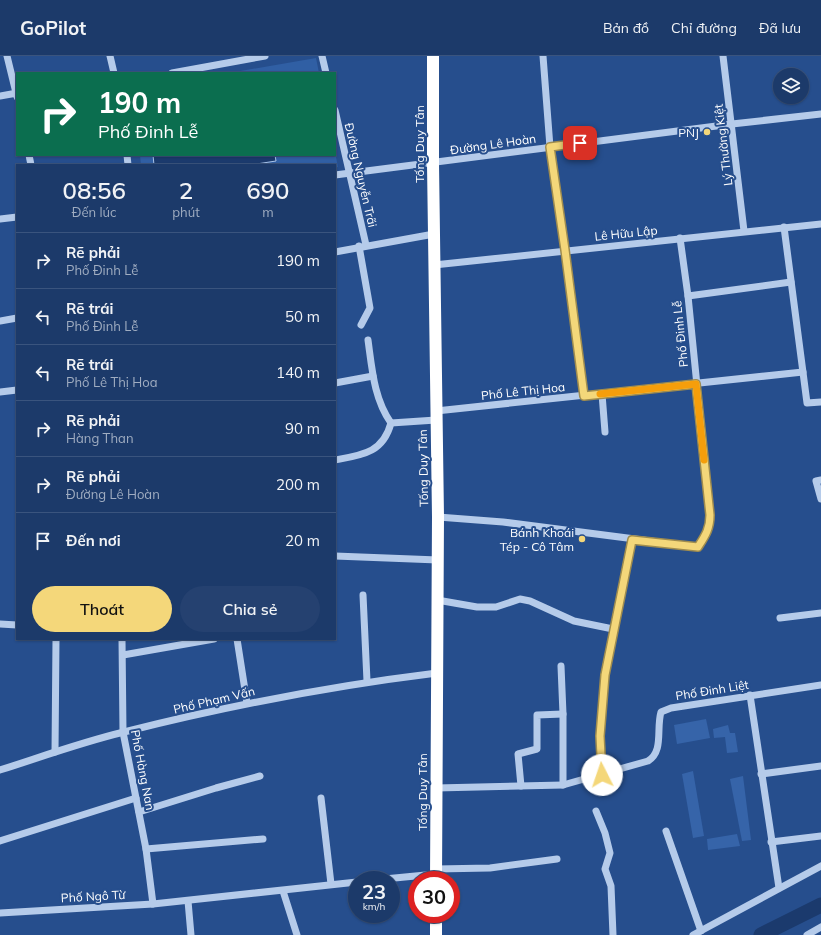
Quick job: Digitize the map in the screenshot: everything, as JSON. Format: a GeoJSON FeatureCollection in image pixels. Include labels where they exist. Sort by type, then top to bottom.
{"type":"FeatureCollection","features":[{"type":"Feature","properties":{"kind":"highway","name":"Tống Duy Tân"},"geometry":{"type":"LineString","coordinates":[[433,56],[434,265],[438,518],[436,871]]}},
{"type":"Feature","properties":{"kind":"highway"},"geometry":{"type":"LineString","coordinates":[[436,923],[436,935]]}},
{"type":"Feature","properties":{"kind":"street"},"geometry":{"type":"LineString","coordinates":[[6,56],[16,91]]}},
{"type":"Feature","properties":{"kind":"street"},"geometry":{"type":"LineString","coordinates":[[110,56],[114,72]]}},
{"type":"Feature","properties":{"kind":"street"},"geometry":{"type":"LineString","coordinates":[[177,72],[265,56]]}},
{"type":"Feature","properties":{"kind":"street"},"geometry":{"type":"LineString","coordinates":[[322,56],[326,72]]}},
{"type":"Feature","properties":{"kind":"street"},"geometry":{"type":"LineString","coordinates":[[543,56],[550,147],[584,396]]}},
{"type":"Feature","properties":{"kind":"street","name":"Lý Thường Kiệt"},"geometry":{"type":"LineString","coordinates":[[723,56],[744,231]]}},
{"type":"Feature","properties":{"kind":"street"},"geometry":{"type":"LineString","coordinates":[[0,96],[16,94]]}},
{"type":"Feature","properties":{"kind":"street","name":"Đường Nguyễn Trãi"},"geometry":{"type":"LineString","coordinates":[[336,114],[350,173],[363,246],[370,308],[361,325]]}},
{"type":"Feature","properties":{"kind":"street","name":"Đường Lê Hoàn"},"geometry":{"type":"LineString","coordinates":[[336,175],[433,164],[550,147],[821,114]]}},
{"type":"Feature","properties":{"kind":"street"},"geometry":{"type":"LineString","coordinates":[[0,219],[16,217]]}},
{"type":"Feature","properties":{"kind":"street","name":"Lê Hữu Lập"},"geometry":{"type":"LineString","coordinates":[[434,265],[821,224]]}},
{"type":"Feature","properties":{"kind":"street"},"geometry":{"type":"LineString","coordinates":[[784,227],[807,403],[821,402]]}},
{"type":"Feature","properties":{"kind":"street"},"geometry":{"type":"LineString","coordinates":[[336,252],[434,234]]}},
{"type":"Feature","properties":{"kind":"street","name":"Phố Đinh Lễ"},"geometry":{"type":"LineString","coordinates":[[438,518],[504,522],[632,540],[698,547],[707,534],[710,525],[710,515],[688,296],[680,238]]}},
{"type":"Feature","properties":{"kind":"street"},"geometry":{"type":"LineString","coordinates":[[688,296],[791,282]]}},
{"type":"Feature","properties":{"kind":"street"},"geometry":{"type":"LineString","coordinates":[[0,321],[16,318]]}},
{"type":"Feature","properties":{"kind":"street"},"geometry":{"type":"LineString","coordinates":[[336,460],[362,456],[377,448],[388,434],[391,423],[384,413],[373,376],[368,340]]}},
{"type":"Feature","properties":{"kind":"street","name":"Phố Lê Thị Hoa"},"geometry":{"type":"LineString","coordinates":[[391,423],[584,396],[803,372]]}},
{"type":"Feature","properties":{"kind":"street"},"geometry":{"type":"LineString","coordinates":[[336,383],[373,376]]}},
{"type":"Feature","properties":{"kind":"street"},"geometry":{"type":"LineString","coordinates":[[0,392],[16,390]]}},
{"type":"Feature","properties":{"kind":"street"},"geometry":{"type":"LineString","coordinates":[[602,394],[605,432]]}},
{"type":"Feature","properties":{"kind":"street"},"geometry":{"type":"LineString","coordinates":[[818,481],[821,499]]}},
{"type":"Feature","properties":{"kind":"street"},"geometry":{"type":"LineString","coordinates":[[602,775],[600,736],[601,710],[613,629],[632,540]]}},
{"type":"Feature","properties":{"kind":"street"},"geometry":{"type":"LineString","coordinates":[[336,556],[438,560]]}},
{"type":"Feature","properties":{"kind":"street"},"geometry":{"type":"LineString","coordinates":[[363,595],[367,681]]}},
{"type":"Feature","properties":{"kind":"street"},"geometry":{"type":"LineString","coordinates":[[437,600],[477,607],[496,607],[520,599],[530,601],[574,621],[613,629]]}},
{"type":"Feature","properties":{"kind":"street"},"geometry":{"type":"LineString","coordinates":[[780,618],[821,614]]}},
{"type":"Feature","properties":{"kind":"street"},"geometry":{"type":"LineString","coordinates":[[0,624],[16,625]]}},
{"type":"Feature","properties":{"kind":"street"},"geometry":{"type":"LineString","coordinates":[[55,752],[56,640]]}},
{"type":"Feature","properties":{"kind":"street","name":"Phố Hàng Nan"},"geometry":{"type":"LineString","coordinates":[[122,640],[123,732],[146,849],[153,904]]}},
{"type":"Feature","properties":{"kind":"street"},"geometry":{"type":"LineString","coordinates":[[123,655],[208,640]]}},
{"type":"Feature","properties":{"kind":"street"},"geometry":{"type":"LineString","coordinates":[[237,640],[247,703]]}},
{"type":"Feature","properties":{"kind":"street"},"geometry":{"type":"LineString","coordinates":[[561,666],[563,785]]}},
{"type":"Feature","properties":{"kind":"street","name":"Phố Phạm Vấn"},"geometry":{"type":"LineString","coordinates":[[0,770],[123,732],[247,703],[367,681],[437,673]]}},
{"type":"Feature","properties":{"kind":"street","name":"Phố Đinh Liệt"},"geometry":{"type":"LineString","coordinates":[[436,788],[563,785],[602,775],[648,762],[655,757],[658,749],[658,722],[661,712],[671,708],[821,685]]}},
{"type":"Feature","properties":{"kind":"street"},"geometry":{"type":"LineString","coordinates":[[750,695],[779,888]]}},
{"type":"Feature","properties":{"kind":"street"},"geometry":{"type":"LineString","coordinates":[[521,786],[518,754],[537,749],[537,715],[563,714]]}},
{"type":"Feature","properties":{"kind":"street"},"geometry":{"type":"LineString","coordinates":[[761,774],[821,766]]}},
{"type":"Feature","properties":{"kind":"street"},"geometry":{"type":"LineString","coordinates":[[139,812],[260,776]]}},
{"type":"Feature","properties":{"kind":"street"},"geometry":{"type":"LineString","coordinates":[[0,841],[136,798]]}},
{"type":"Feature","properties":{"kind":"street"},"geometry":{"type":"LineString","coordinates":[[321,798],[331,884]]}},
{"type":"Feature","properties":{"kind":"street"},"geometry":{"type":"LineString","coordinates":[[596,811],[605,833],[610,853],[605,869],[611,886],[613,935]]}},
{"type":"Feature","properties":{"kind":"street"},"geometry":{"type":"LineString","coordinates":[[666,831],[701,931]]}},
{"type":"Feature","properties":{"kind":"street"},"geometry":{"type":"LineString","coordinates":[[771,842],[821,836]]}},
{"type":"Feature","properties":{"kind":"street"},"geometry":{"type":"LineString","coordinates":[[146,849],[263,839]]}},
{"type":"Feature","properties":{"kind":"street"},"geometry":{"type":"LineString","coordinates":[[460,871],[557,859]]}},
{"type":"Feature","properties":{"kind":"street"},"geometry":{"type":"LineString","coordinates":[[693,935],[821,866]]}},
{"type":"Feature","properties":{"kind":"street","name":"Phố Ngô Từ"},"geometry":{"type":"LineString","coordinates":[[0,912],[153,904],[348,883]]}},
{"type":"Feature","properties":{"kind":"street"},"geometry":{"type":"LineString","coordinates":[[283,891],[297,935]]}},
{"type":"Feature","properties":{"kind":"street"},"geometry":{"type":"LineString","coordinates":[[188,901],[191,935]]}},
{"type":"Feature","properties":{"kind":"street"},"geometry":{"type":"LineString","coordinates":[[807,935],[821,927]]}},
{"type":"Feature","properties":{"kind":"shaded area"},"geometry":{"type":"Polygon","coordinates":[[[316,58],[319,72],[235,72],[316,58]]]}},
{"type":"Feature","properties":{"kind":"shaded area"},"geometry":{"type":"Polygon","coordinates":[[[140,156],[336,156],[338,167],[336,168],[336,164],[141,164],[140,156]]]}},
{"type":"Feature","properties":{"kind":"shaded area"},"geometry":{"type":"Polygon","coordinates":[[[153,156],[275,156],[276,161],[256,164],[154,164],[153,156]]]}},
{"type":"Feature","properties":{"kind":"building"},"geometry":{"type":"Polygon","coordinates":[[[706,719],[710,738],[677,744],[674,725],[706,719]]]}},
{"type":"Feature","properties":{"kind":"building"},"geometry":{"type":"Polygon","coordinates":[[[728,725],[730,733],[735,733],[738,752],[727,753],[725,737],[714,738],[713,729],[728,725]]]}},
{"type":"Feature","properties":{"kind":"building"},"geometry":{"type":"Polygon","coordinates":[[[693,771],[704,836],[693,838],[682,774],[693,771]]]}},
{"type":"Feature","properties":{"kind":"building"},"geometry":{"type":"Polygon","coordinates":[[[743,776],[751,840],[742,841],[730,779],[743,776]]]}},
{"type":"Feature","properties":{"kind":"building"},"geometry":{"type":"Polygon","coordinates":[[[737,834],[740,846],[708,850],[707,839],[737,834]]]}},
{"type":"Feature","properties":{"kind":"waterway"},"geometry":{"type":"LineString","coordinates":[[761,935],[821,905]]}},
{"type":"Feature","properties":{"kind":"slow traffic"},"geometry":{"type":"LineString","coordinates":[[600,394],[696,384],[704,460]]}},
{"type":"Feature","properties":{"kind":"place","name":"PNJ"},"geometry":{"type":"Point","coordinates":[707,132]}},
{"type":"Feature","properties":{"kind":"place","name":"Bánh Khoái Tép - Cô Tâm"},"geometry":{"type":"Point","coordinates":[582,539]}},
{"type":"Feature","properties":{"kind":"route"},"geometry":{"type":"LineString","coordinates":[[580,143],[550,147],[584,396],[696,384],[710,515],[710,525],[707,534],[698,547],[632,540],[610,641],[605,675],[600,736],[602,775]]}}]}
